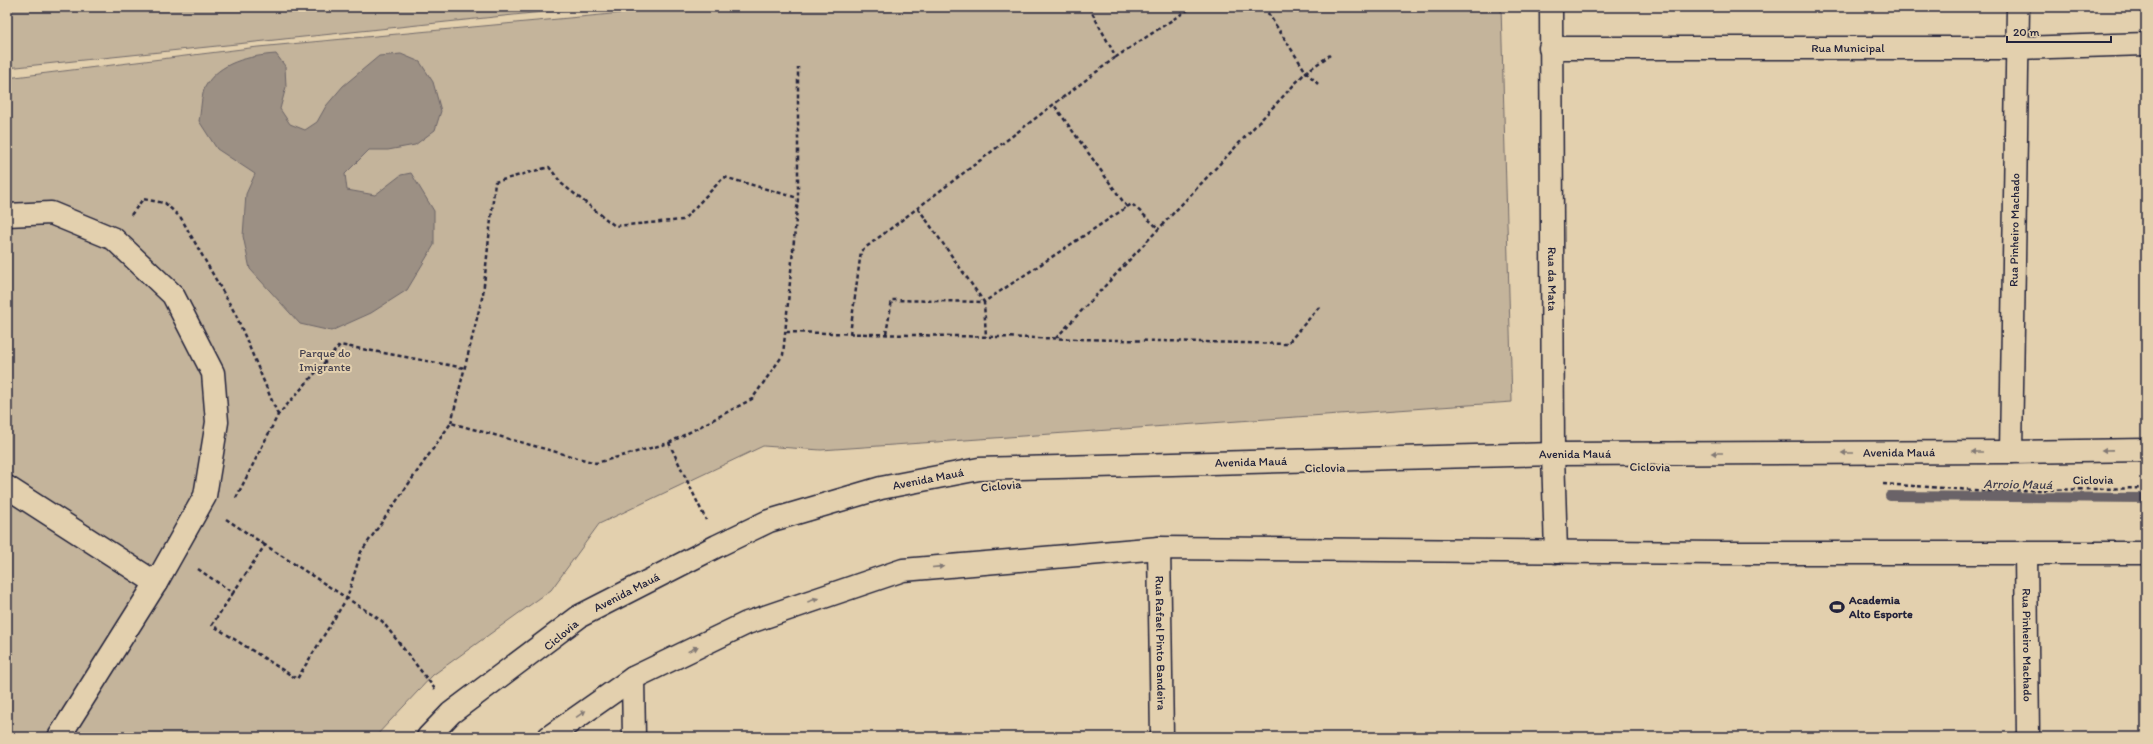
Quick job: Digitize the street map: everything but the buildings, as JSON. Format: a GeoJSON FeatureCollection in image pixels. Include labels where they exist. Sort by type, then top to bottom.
{"type":"FeatureCollection","features":[{"type":"Feature","properties":{"kind":"main road","name":"Rua da Mata"},"geometry":{"type":"LineString","coordinates":[[1550,7],[1553,454],[1556,552]]}},
{"type":"Feature","properties":{"kind":"main road","name":"Rua Pinheiro Machado"},"geometry":{"type":"LineString","coordinates":[[2011,452],[2018,7]]}},
{"type":"Feature","properties":{"kind":"main road","name":"Rua Municipal"},"geometry":{"type":"LineString","coordinates":[[1550,48],[2017,48],[2146,44]]}},
{"type":"Feature","properties":{"kind":"main road"},"geometry":{"type":"LineString","coordinates":[[7,215],[51,213],[113,239],[173,295],[213,373],[217,422],[205,496],[156,583],[59,737]]}},
{"type":"Feature","properties":{"kind":"main road","name":"Avenida Mauá"},"geometry":{"type":"LineString","coordinates":[[428,737],[451,713],[580,616],[717,546],[769,521],[881,488],[979,468],[1553,454],[2146,450]]}},
{"type":"Feature","properties":{"kind":"main road"},"geometry":{"type":"LineString","coordinates":[[7,487],[156,583]]}},
{"type":"Feature","properties":{"kind":"main road"},"geometry":{"type":"LineString","coordinates":[[549,737],[633,678],[747,623],[904,570],[1159,548],[1556,552],[2146,553]]}},
{"type":"Feature","properties":{"kind":"main road","name":"Rua Rafael Pinto Bandeira"},"geometry":{"type":"LineString","coordinates":[[1159,548],[1162,737]]}},
{"type":"Feature","properties":{"kind":"main road","name":"Rua Pinheiro Machado"},"geometry":{"type":"LineString","coordinates":[[2026,553],[2028,737]]}},
{"type":"Feature","properties":{"kind":"main road"},"geometry":{"type":"LineString","coordinates":[[633,678],[634,737]]}},
{"type":"Feature","properties":{"kind":"path"},"geometry":{"type":"LineString","coordinates":[[1089,7],[1116,57]]}},
{"type":"Feature","properties":{"kind":"path"},"geometry":{"type":"LineString","coordinates":[[850,334],[861,251],[1116,57],[1192,7]]}},
{"type":"Feature","properties":{"kind":"path"},"geometry":{"type":"LineString","coordinates":[[1264,7],[1306,72],[1318,84]]}},
{"type":"Feature","properties":{"kind":"path"},"geometry":{"type":"LineString","coordinates":[[1056,338],[1306,72],[1330,54]]}},
{"type":"Feature","properties":{"kind":"path"},"geometry":{"type":"LineString","coordinates":[[451,423],[596,463],[669,443],[752,398],[783,355],[798,198],[798,67]]}},
{"type":"Feature","properties":{"kind":"path"},"geometry":{"type":"LineString","coordinates":[[1054,105],[1127,207]]}},
{"type":"Feature","properties":{"kind":"path"},"geometry":{"type":"LineString","coordinates":[[265,545],[212,625],[297,679],[347,598],[361,552],[451,423],[484,294],[495,182],[549,167],[562,184],[615,226],[683,220],[724,177],[798,198]]}},
{"type":"Feature","properties":{"kind":"path"},"geometry":{"type":"LineString","coordinates":[[113,239],[143,199],[165,203],[181,218],[236,315],[278,414]]}},
{"type":"Feature","properties":{"kind":"path"},"geometry":{"type":"LineString","coordinates":[[886,334],[892,300],[984,302],[1132,204],[1159,229]]}},
{"type":"Feature","properties":{"kind":"path"},"geometry":{"type":"LineString","coordinates":[[918,208],[984,302],[986,337]]}},
{"type":"Feature","properties":{"kind":"path"},"geometry":{"type":"LineString","coordinates":[[786,332],[1288,344],[1321,305]]}},
{"type":"Feature","properties":{"kind":"path"},"geometry":{"type":"LineString","coordinates":[[236,499],[278,414],[340,345],[465,368]]}},
{"type":"Feature","properties":{"kind":"path"},"geometry":{"type":"LineString","coordinates":[[669,443],[689,481],[717,546]]}},
{"type":"Feature","properties":{"kind":"path","name":"Ciclovia"},"geometry":{"type":"LineString","coordinates":[[1878,484],[1988,491],[2146,488]]}},
{"type":"Feature","properties":{"kind":"path"},"geometry":{"type":"LineString","coordinates":[[229,513],[225,520],[382,621],[429,679],[451,713]]}},
{"type":"Feature","properties":{"kind":"path"},"geometry":{"type":"LineString","coordinates":[[173,552],[233,593]]}},
{"type":"Feature","properties":{"kind":"green space"},"geometry":{"type":"Polygon","coordinates":[[[7,7],[590,7],[7,68],[7,7]]]}},
{"type":"Feature","properties":{"kind":"green space","name":"Parque do Imigrante"},"geometry":{"type":"Polygon","coordinates":[[[687,7],[1501,7],[1512,402],[821,450],[763,446],[599,524],[551,590],[433,675],[375,737],[7,737],[7,78],[258,47],[687,7]]]}},
{"type":"Feature","properties":{"kind":"shaded area"},"geometry":{"type":"Polygon","coordinates":[[[276,54],[285,66],[286,87],[280,109],[290,124],[305,130],[317,122],[326,106],[343,86],[379,56],[401,54],[420,62],[433,82],[441,111],[435,130],[415,145],[388,150],[369,150],[345,174],[347,190],[375,195],[401,175],[411,173],[434,211],[434,245],[407,290],[371,313],[331,331],[300,324],[250,269],[243,236],[246,194],[255,174],[217,149],[199,121],[205,87],[211,78],[226,66],[236,62],[255,56],[276,54]]]}},
{"type":"Feature","properties":{"kind":"waterway","name":"Arroio Mauá"},"geometry":{"type":"LineString","coordinates":[[1890,496],[2146,498]]}},
{"type":"Feature","properties":{"kind":"place","name":"Academia Alto Esporte"},"geometry":{"type":"Point","coordinates":[1837,607]}}]}
